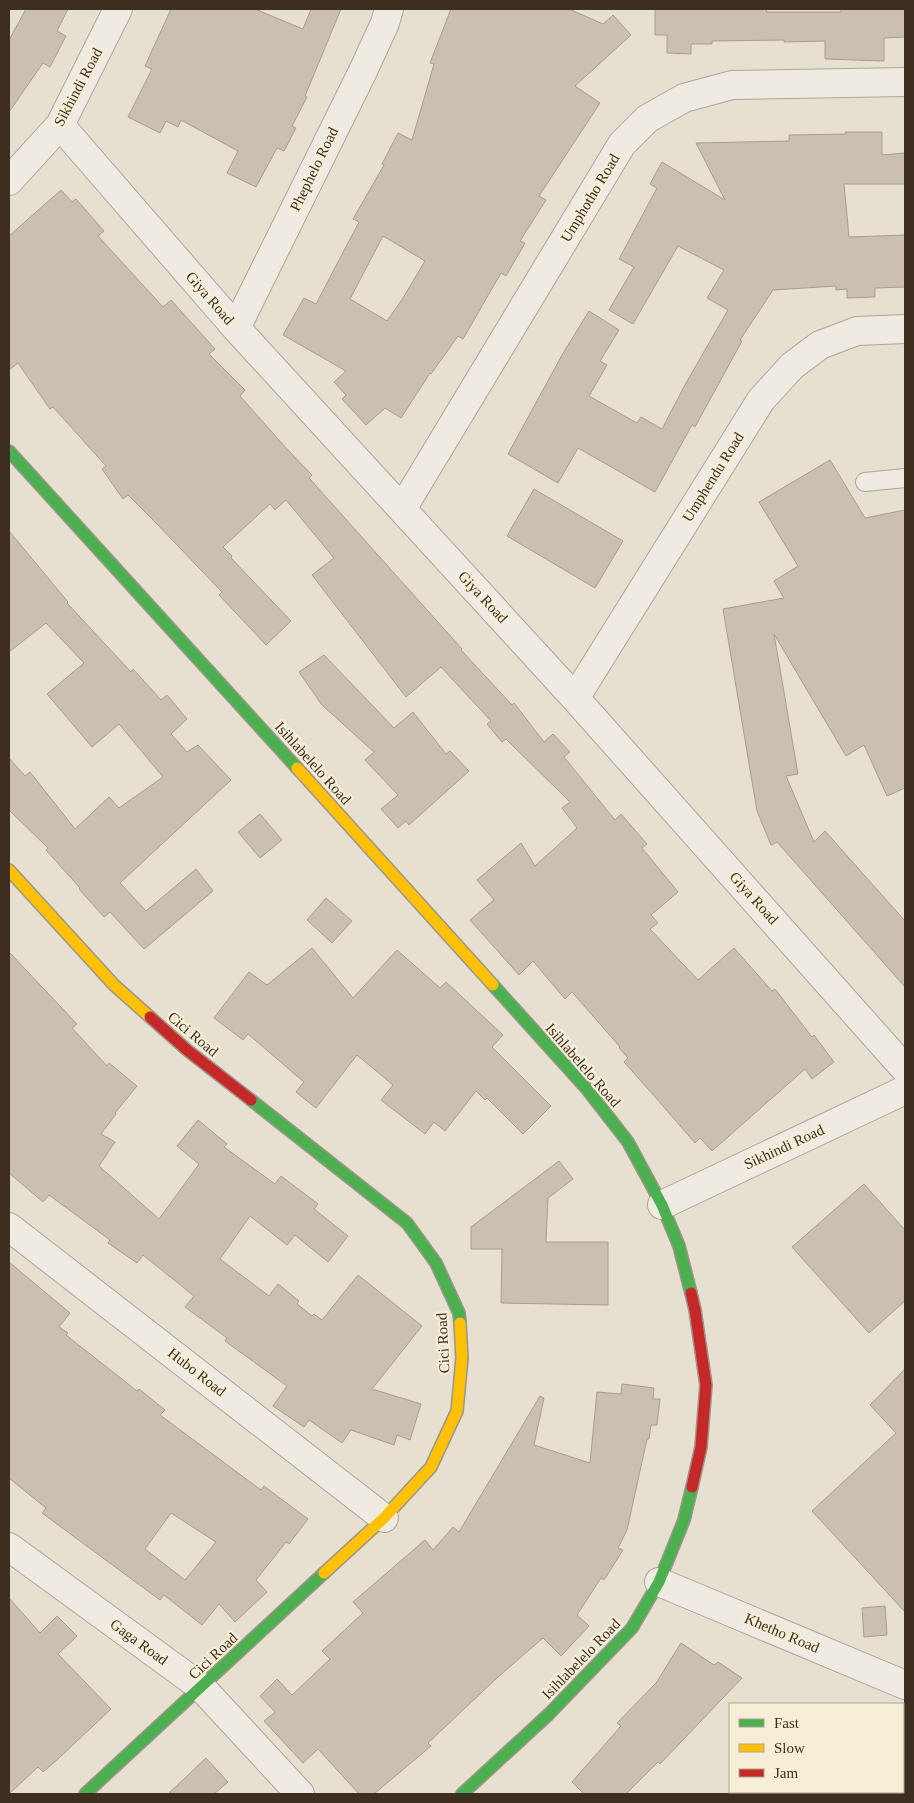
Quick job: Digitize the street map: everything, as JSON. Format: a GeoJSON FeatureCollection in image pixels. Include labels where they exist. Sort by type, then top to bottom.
{"type":"FeatureCollection","features":[{"type":"Feature","properties":{"kind":"street","name":"Sikhindi Road"},"geometry":{"type":"LineString","coordinates":[[9,181],[60,125],[118,9]]}},
{"type":"Feature","properties":{"kind":"street","name":"Phephelo Road"},"geometry":{"type":"LineString","coordinates":[[236,328],[363,71],[385,23],[389,9]]}},
{"type":"Feature","properties":{"kind":"street","name":"Umphotho Road"},"geometry":{"type":"LineString","coordinates":[[402,509],[622,144],[648,119],[684,98],[732,86],[905,82]]}},
{"type":"Feature","properties":{"kind":"street","name":"Giya Road"},"geometry":{"type":"LineString","coordinates":[[60,125],[236,328],[575,698],[905,1069]]}},
{"type":"Feature","properties":{"kind":"street","name":"Umphendu Road"},"geometry":{"type":"LineString","coordinates":[[575,698],[767,393],[792,366],[820,345],[858,332],[905,329]]}},
{"type":"Feature","properties":{"kind":"street","name":"Isihlabelelo Road"},"geometry":{"type":"LineString","coordinates":[[9,451],[586,1088],[628,1142],[662,1205],[679,1246],[695,1310],[706,1386],[701,1447],[684,1520],[659,1582],[632,1628],[549,1714],[462,1794]]}},
{"type":"Feature","properties":{"kind":"street","name":"Cici Road"},"geometry":{"type":"LineString","coordinates":[[9,870],[114,985],[187,1050],[407,1223],[436,1263],[460,1313],[462,1358],[457,1411],[431,1467],[384,1518],[85,1794]]}},
{"type":"Feature","properties":{"kind":"street","name":"Sikhindi Road"},"geometry":{"type":"LineString","coordinates":[[662,1205],[905,1090]]}},
{"type":"Feature","properties":{"kind":"street","name":"Hubo Road"},"geometry":{"type":"LineString","coordinates":[[9,1227],[384,1518]]}},
{"type":"Feature","properties":{"kind":"street","name":"Gaga Road"},"geometry":{"type":"LineString","coordinates":[[9,1547],[201,1687],[300,1794]]}},
{"type":"Feature","properties":{"kind":"street","name":"Khetho Road"},"geometry":{"type":"LineString","coordinates":[[659,1582],[905,1685]]}},
{"type":"Feature","properties":{"kind":"lane"},"geometry":{"type":"LineString","coordinates":[[865,482],[905,478]]}},
{"type":"Feature","properties":{"kind":"building"},"geometry":{"type":"Polygon","coordinates":[[[26,9],[68,9],[57,31],[66,36],[50,67],[43,63],[9,112],[9,40],[26,9]]]}},
{"type":"Feature","properties":{"kind":"building"},"geometry":{"type":"Polygon","coordinates":[[[171,9],[255,9],[303,29],[311,9],[341,9],[305,96],[307,97],[292,126],[296,128],[284,151],[277,148],[256,187],[227,173],[238,151],[181,120],[178,127],[166,121],[160,133],[128,117],[152,69],[145,66],[171,9]]]}},
{"type":"Feature","properties":{"kind":"building"},"geometry":{"type":"Polygon","coordinates":[[[451,9],[569,9],[603,24],[613,15],[631,35],[575,86],[600,103],[539,196],[546,200],[520,241],[525,243],[506,276],[501,273],[463,339],[458,336],[430,373],[401,418],[385,408],[366,425],[342,399],[346,395],[334,382],[346,371],[283,335],[304,298],[316,304],[359,222],[353,219],[384,165],[382,164],[398,133],[412,140],[434,64],[430,63],[451,9]],[[383,236],[350,299],[387,321],[425,261],[383,236]]]}},
{"type":"Feature","properties":{"kind":"building"},"geometry":{"type":"Polygon","coordinates":[[[655,9],[766,9],[767,12],[841,12],[841,9],[905,9],[905,37],[884,38],[884,61],[825,59],[825,41],[712,41],[712,44],[691,44],[691,54],[667,53],[667,35],[655,35],[655,9]]]}},
{"type":"Feature","properties":{"kind":"building"},"geometry":{"type":"Polygon","coordinates":[[[845,132],[882,132],[882,155],[905,153],[905,184],[844,184],[849,237],[905,235],[905,287],[875,288],[875,297],[847,298],[847,289],[836,290],[836,286],[773,290],[740,340],[742,341],[695,427],[692,425],[655,492],[578,448],[558,483],[508,454],[562,355],[589,311],[619,330],[600,361],[607,365],[589,396],[637,423],[641,417],[662,429],[728,310],[707,298],[724,270],[678,246],[633,324],[609,310],[634,267],[619,259],[657,188],[650,184],[662,162],[725,200],[696,143],[789,141],[789,135],[846,134],[845,132]]]}},
{"type":"Feature","properties":{"kind":"building"},"geometry":{"type":"Polygon","coordinates":[[[61,190],[72,202],[76,199],[104,231],[98,236],[163,307],[171,300],[215,349],[209,354],[245,390],[240,396],[312,475],[309,478],[461,650],[512,705],[514,703],[544,742],[553,734],[570,752],[564,757],[615,820],[621,814],[647,844],[642,848],[678,892],[651,915],[658,923],[650,929],[698,980],[734,948],[772,991],[775,989],[834,1062],[812,1079],[805,1069],[712,1151],[700,1138],[695,1143],[624,1062],[628,1058],[620,1047],[572,992],[565,999],[533,961],[519,975],[470,920],[494,900],[477,880],[521,843],[535,866],[577,828],[562,808],[570,802],[506,739],[502,742],[487,724],[491,721],[441,667],[406,697],[312,575],[334,558],[286,500],[275,510],[270,504],[223,547],[232,556],[231,558],[291,621],[266,645],[219,595],[222,592],[155,522],[128,495],[123,499],[102,469],[106,466],[53,407],[50,409],[18,363],[9,370],[9,236],[61,190]]]}},
{"type":"Feature","properties":{"kind":"building"},"geometry":{"type":"Polygon","coordinates":[[[830,460],[865,518],[905,510],[905,788],[887,796],[864,745],[846,756],[774,634],[798,774],[786,776],[814,842],[825,831],[905,921],[905,987],[777,842],[771,845],[757,811],[723,609],[784,598],[774,581],[798,566],[759,502],[830,460]]]}},
{"type":"Feature","properties":{"kind":"building"},"geometry":{"type":"Polygon","coordinates":[[[534,489],[623,541],[595,588],[507,536],[534,489]]]}},
{"type":"Feature","properties":{"kind":"building"},"geometry":{"type":"Polygon","coordinates":[[[9,531],[67,603],[131,672],[133,669],[161,700],[167,695],[187,719],[171,734],[187,752],[198,745],[231,780],[120,883],[146,911],[196,869],[213,891],[144,949],[110,912],[104,917],[46,850],[48,848],[9,810],[9,758],[25,776],[30,772],[75,829],[109,797],[119,808],[163,777],[119,724],[92,747],[47,694],[84,663],[46,623],[9,652],[9,531]]]}},
{"type":"Feature","properties":{"kind":"building"},"geometry":{"type":"Polygon","coordinates":[[[324,655],[394,728],[413,712],[446,754],[450,751],[469,771],[409,825],[406,821],[398,828],[381,809],[398,795],[365,760],[374,752],[322,705],[299,672],[324,655]]]}},
{"type":"Feature","properties":{"kind":"building"},"geometry":{"type":"Polygon","coordinates":[[[260,814],[282,840],[260,858],[238,832],[260,814]]]}},
{"type":"Feature","properties":{"kind":"building"},"geometry":{"type":"Polygon","coordinates":[[[326,898],[352,921],[332,943],[307,920],[326,898]]]}},
{"type":"Feature","properties":{"kind":"building"},"geometry":{"type":"Polygon","coordinates":[[[312,948],[353,998],[397,950],[440,988],[446,982],[503,1035],[492,1047],[551,1106],[523,1134],[487,1098],[485,1100],[476,1091],[445,1131],[434,1122],[425,1134],[381,1100],[393,1085],[357,1055],[316,1108],[296,1092],[304,1082],[248,1034],[243,1040],[214,1018],[249,972],[267,985],[312,948]]]}},
{"type":"Feature","properties":{"kind":"building"},"geometry":{"type":"Polygon","coordinates":[[[9,952],[77,1024],[72,1028],[107,1066],[109,1063],[137,1086],[101,1134],[115,1142],[99,1166],[159,1219],[199,1164],[177,1146],[198,1120],[227,1144],[224,1147],[275,1184],[281,1176],[318,1204],[314,1209],[348,1236],[328,1262],[295,1235],[287,1245],[250,1216],[220,1259],[269,1296],[278,1284],[299,1301],[297,1304],[312,1316],[314,1314],[322,1320],[358,1275],[422,1326],[372,1389],[421,1404],[410,1440],[397,1435],[394,1445],[351,1430],[342,1443],[309,1420],[304,1427],[273,1406],[287,1386],[225,1341],[227,1338],[185,1307],[194,1296],[143,1255],[137,1263],[108,1243],[110,1240],[49,1195],[43,1202],[9,1173],[9,952]]]}},
{"type":"Feature","properties":{"kind":"building"},"geometry":{"type":"Polygon","coordinates":[[[559,1161],[573,1179],[548,1198],[546,1242],[608,1242],[608,1305],[501,1303],[502,1249],[471,1249],[471,1227],[559,1161]]]}},
{"type":"Feature","properties":{"kind":"building"},"geometry":{"type":"Polygon","coordinates":[[[864,1184],[905,1230],[905,1301],[869,1333],[792,1247],[864,1184]]]}},
{"type":"Feature","properties":{"kind":"building"},"geometry":{"type":"Polygon","coordinates":[[[9,1262],[70,1313],[59,1327],[68,1333],[66,1335],[137,1391],[139,1389],[165,1410],[160,1415],[261,1490],[264,1486],[308,1519],[289,1544],[286,1542],[256,1580],[267,1592],[235,1622],[219,1604],[202,1625],[164,1595],[160,1600],[42,1513],[46,1508],[9,1478],[9,1262]],[[171,1513],[145,1549],[185,1580],[216,1542],[171,1513]]]}},
{"type":"Feature","properties":{"kind":"building"},"geometry":{"type":"Polygon","coordinates":[[[905,1369],[905,1612],[812,1511],[896,1433],[870,1405],[905,1369]]]}},
{"type":"Feature","properties":{"kind":"building"},"geometry":{"type":"Polygon","coordinates":[[[622,1384],[654,1388],[653,1399],[660,1399],[657,1425],[651,1425],[649,1439],[647,1439],[627,1530],[618,1548],[623,1550],[604,1580],[601,1578],[577,1615],[589,1626],[561,1656],[543,1638],[498,1677],[428,1743],[431,1746],[374,1794],[359,1794],[318,1749],[303,1763],[264,1721],[275,1712],[260,1696],[277,1679],[292,1695],[330,1659],[322,1651],[363,1613],[353,1602],[425,1540],[433,1550],[453,1527],[459,1532],[540,1396],[544,1398],[534,1445],[590,1463],[597,1392],[621,1394],[622,1384]]]}},
{"type":"Feature","properties":{"kind":"building"},"geometry":{"type":"Polygon","coordinates":[[[9,1598],[40,1633],[57,1616],[77,1636],[58,1654],[111,1709],[43,1772],[38,1767],[9,1794],[9,1598]]]}},
{"type":"Feature","properties":{"kind":"building"},"geometry":{"type":"Polygon","coordinates":[[[885,1606],[887,1635],[864,1637],[862,1608],[885,1606]]]}},
{"type":"Feature","properties":{"kind":"building"},"geometry":{"type":"Polygon","coordinates":[[[681,1643],[714,1665],[718,1662],[742,1678],[660,1764],[658,1762],[626,1794],[584,1794],[572,1782],[621,1726],[617,1723],[656,1683],[681,1643]]]}},
{"type":"Feature","properties":{"kind":"building"},"geometry":{"type":"Polygon","coordinates":[[[206,1758],[228,1782],[214,1794],[168,1794],[206,1758]]]}},
{"type":"Feature","properties":{"kind":"traffic: fast"},"geometry":{"type":"LineString","coordinates":[[9,451],[297,768]]}},
{"type":"Feature","properties":{"kind":"traffic: fast"},"geometry":{"type":"LineString","coordinates":[[493,985],[586,1088],[628,1142],[662,1205],[679,1246],[691,1293]]}},
{"type":"Feature","properties":{"kind":"traffic: fast"},"geometry":{"type":"LineString","coordinates":[[251,1100],[407,1223],[436,1263],[459,1313],[460,1323]]}},
{"type":"Feature","properties":{"kind":"traffic: fast"},"geometry":{"type":"LineString","coordinates":[[462,1794],[549,1714],[632,1628],[659,1582],[684,1520],[692,1487]]}},
{"type":"Feature","properties":{"kind":"traffic: fast"},"geometry":{"type":"LineString","coordinates":[[85,1794],[324,1573]]}},
{"type":"Feature","properties":{"kind":"traffic: slow"},"geometry":{"type":"LineString","coordinates":[[297,768],[493,985]]}},
{"type":"Feature","properties":{"kind":"traffic: slow"},"geometry":{"type":"LineString","coordinates":[[9,870],[114,985],[150,1017]]}},
{"type":"Feature","properties":{"kind":"traffic: slow"},"geometry":{"type":"LineString","coordinates":[[324,1573],[384,1518],[431,1467],[457,1411],[462,1358],[460,1323]]}},
{"type":"Feature","properties":{"kind":"traffic: jam"},"geometry":{"type":"LineString","coordinates":[[150,1017],[187,1050],[251,1100]]}},
{"type":"Feature","properties":{"kind":"traffic: jam"},"geometry":{"type":"LineString","coordinates":[[691,1293],[706,1385],[701,1447],[692,1487]]}}]}
